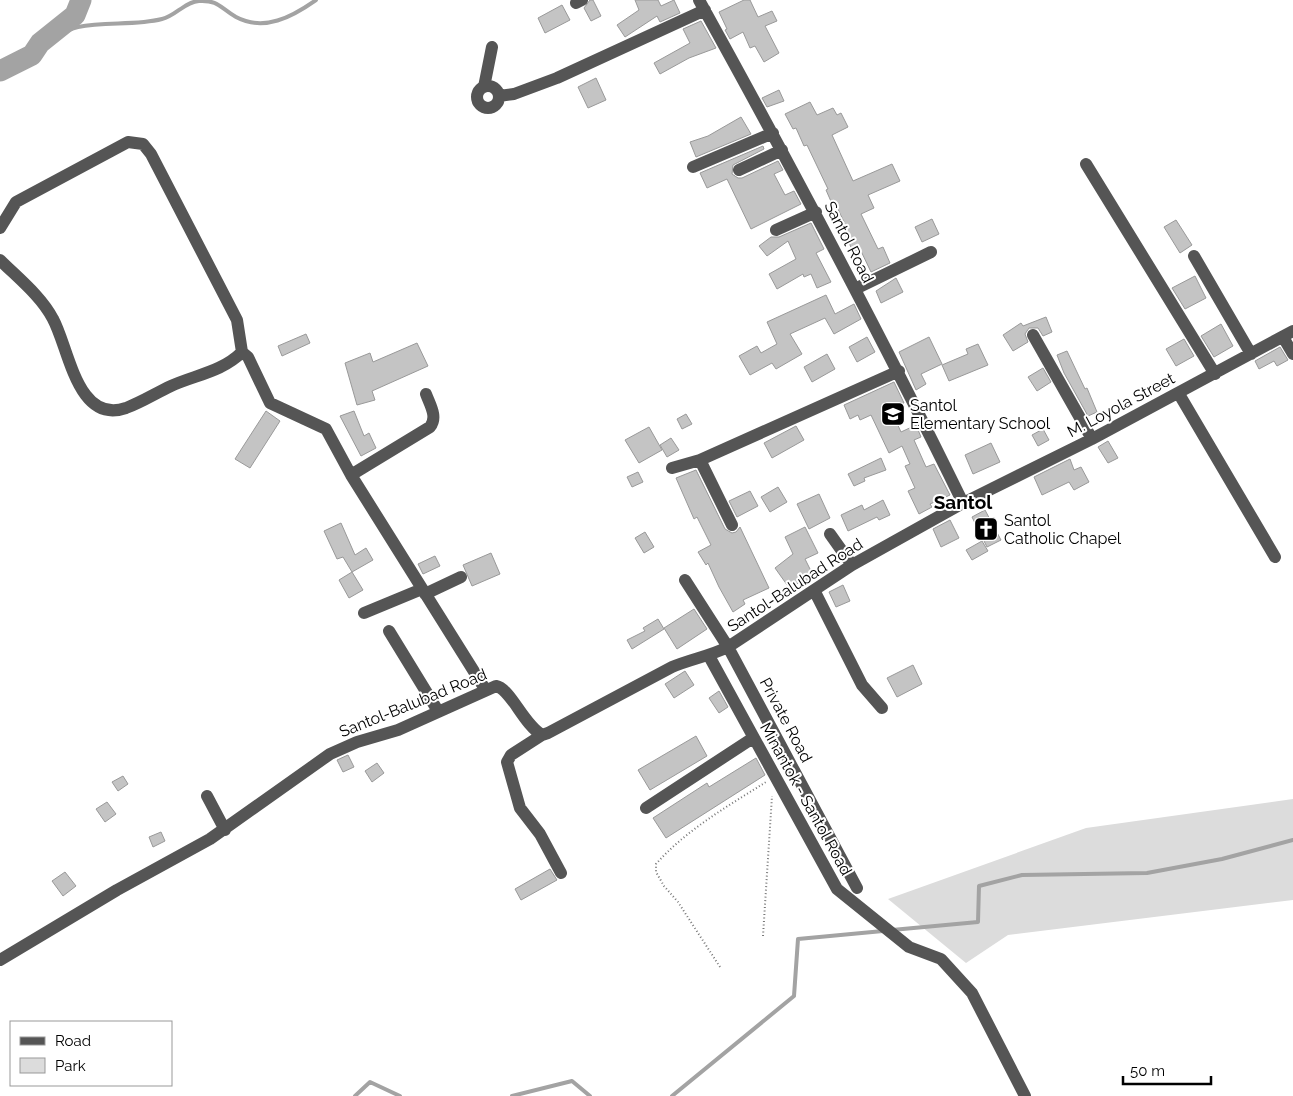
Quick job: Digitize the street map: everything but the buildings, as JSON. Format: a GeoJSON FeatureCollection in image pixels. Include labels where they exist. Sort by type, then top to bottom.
{"type":"FeatureCollection","features":[{"type":"Feature","properties":{"kind":"street"},"geometry":{"type":"LineString","coordinates":[[499,96],[514,94],[557,78],[702,5]]}},
{"type":"Feature","properties":{"kind":"street","name":"Santol Road"},"geometry":{"type":"LineString","coordinates":[[702,5],[816,212],[899,371],[963,503]]}},
{"type":"Feature","properties":{"kind":"street"},"geometry":{"type":"LineString","coordinates":[[492,47],[484,87],[480,89],[477,98],[482,106],[491,108],[495,105],[499,96]]}},
{"type":"Feature","properties":{"kind":"street"},"geometry":{"type":"LineString","coordinates":[[484,87],[494,88],[499,96]]}},
{"type":"Feature","properties":{"kind":"street"},"geometry":{"type":"LineString","coordinates":[[693,167],[773,133]]}},
{"type":"Feature","properties":{"kind":"street"},"geometry":{"type":"LineString","coordinates":[[0,228],[16,202],[128,142],[142,144],[152,154],[229,304],[240,332],[242,352],[248,357],[270,403],[326,429],[351,475],[485,689]]}},
{"type":"Feature","properties":{"kind":"street"},"geometry":{"type":"LineString","coordinates":[[739,170],[782,150]]}},
{"type":"Feature","properties":{"kind":"street"},"geometry":{"type":"LineString","coordinates":[[1086,164],[1215,374]]}},
{"type":"Feature","properties":{"kind":"street"},"geometry":{"type":"LineString","coordinates":[[776,230],[816,212]]}},
{"type":"Feature","properties":{"kind":"street"},"geometry":{"type":"LineString","coordinates":[[855,289],[931,252]]}},
{"type":"Feature","properties":{"kind":"street"},"geometry":{"type":"LineString","coordinates":[[1194,256],[1251,354]]}},
{"type":"Feature","properties":{"kind":"street"},"geometry":{"type":"LineString","coordinates":[[0,260],[53,318],[79,386],[87,399],[105,409],[126,408],[178,383],[220,369],[242,352]]}},
{"type":"Feature","properties":{"kind":"street"},"geometry":{"type":"LineString","coordinates":[[1288,334],[1293,354]]}},
{"type":"Feature","properties":{"kind":"street","name":"M. Loyola Street"},"geometry":{"type":"LineString","coordinates":[[963,503],[1092,439],[1288,334]]}},
{"type":"Feature","properties":{"kind":"street"},"geometry":{"type":"LineString","coordinates":[[1033,336],[1092,439]]}},
{"type":"Feature","properties":{"kind":"street"},"geometry":{"type":"LineString","coordinates":[[672,468],[700,460],[899,371]]}},
{"type":"Feature","properties":{"kind":"street"},"geometry":{"type":"LineString","coordinates":[[351,475],[430,427],[434,422],[434,414],[426,394]]}},
{"type":"Feature","properties":{"kind":"street"},"geometry":{"type":"LineString","coordinates":[[1178,394],[1275,557]]}},
{"type":"Feature","properties":{"kind":"street"},"geometry":{"type":"LineString","coordinates":[[700,460],[732,525]]}},
{"type":"Feature","properties":{"kind":"street","name":"Santol-Balubad Road"},"geometry":{"type":"LineString","coordinates":[[0,960],[72,916],[225,830],[330,754],[357,742],[398,730],[485,689],[500,686],[507,692],[530,727],[542,735],[672,667],[686,661],[709,656],[728,647],[852,565],[963,503]]}},
{"type":"Feature","properties":{"kind":"street"},"geometry":{"type":"LineString","coordinates":[[830,534],[852,565]]}},
{"type":"Feature","properties":{"kind":"street"},"geometry":{"type":"LineString","coordinates":[[364,613],[461,577]]}},
{"type":"Feature","properties":{"kind":"street","name":"Private Road"},"geometry":{"type":"LineString","coordinates":[[685,580],[728,647],[857,888]]}},
{"type":"Feature","properties":{"kind":"street"},"geometry":{"type":"LineString","coordinates":[[814,590],[862,685],[882,708]]}},
{"type":"Feature","properties":{"kind":"street"},"geometry":{"type":"LineString","coordinates":[[389,631],[438,711]]}},
{"type":"Feature","properties":{"kind":"street","name":"Minantok - Santol Road"},"geometry":{"type":"LineString","coordinates":[[709,656],[837,889],[909,947],[941,959],[972,993],[1025,1096]]}},
{"type":"Feature","properties":{"kind":"street"},"geometry":{"type":"LineString","coordinates":[[542,735],[507,758],[507,762],[520,808],[540,834],[561,873]]}},
{"type":"Feature","properties":{"kind":"street"},"geometry":{"type":"LineString","coordinates":[[646,808],[753,738]]}},
{"type":"Feature","properties":{"kind":"street"},"geometry":{"type":"LineString","coordinates":[[207,796],[225,830]]}},
{"type":"Feature","properties":{"kind":"path"},"geometry":{"type":"LineString","coordinates":[[763,936],[774,776]]}},
{"type":"Feature","properties":{"kind":"path"},"geometry":{"type":"LineString","coordinates":[[720,968],[678,902],[664,886],[656,872],[656,864],[667,851],[717,814],[774,776]]}},
{"type":"Feature","properties":{"kind":"green space"},"geometry":{"type":"Polygon","coordinates":[[[1293,799],[1293,900],[1008,935],[966,963],[888,899],[1086,828],[1293,799]]]}},
{"type":"Feature","properties":{"kind":"waterway"},"geometry":{"type":"LineString","coordinates":[[0,71],[32,55],[40,43],[75,15],[81,0]]}},
{"type":"Feature","properties":{"kind":"waterway"},"geometry":{"type":"LineString","coordinates":[[40,43],[64,32],[88,25],[162,19],[189,4],[199,1],[215,3],[236,17],[246,21],[267,23],[288,17],[316,0]]}},
{"type":"Feature","properties":{"kind":"waterway"},"geometry":{"type":"LineString","coordinates":[[892,930],[978,922],[979,886],[1022,875],[1147,873],[1222,859],[1293,840]]}},
{"type":"Feature","properties":{"kind":"waterway"},"geometry":{"type":"LineString","coordinates":[[672,1096],[794,996],[798,939],[883,931]]}},
{"type":"Feature","properties":{"kind":"waterway"},"geometry":{"type":"LineString","coordinates":[[512,1096],[572,1081],[590,1096]]}},
{"type":"Feature","properties":{"kind":"waterway"},"geometry":{"type":"LineString","coordinates":[[355,1096],[370,1082],[400,1096]]}},
{"type":"Feature","properties":{"kind":"place","name":"Santol Elementary School"},"geometry":{"type":"Point","coordinates":[893,414]}},
{"type":"Feature","properties":{"kind":"place","name":"Santol Catholic Chapel"},"geometry":{"type":"Point","coordinates":[986,529]}},
{"type":"Feature","properties":{"kind":"district","name":"Santol"},"geometry":{"type":"Point","coordinates":[963,502]}}]}
